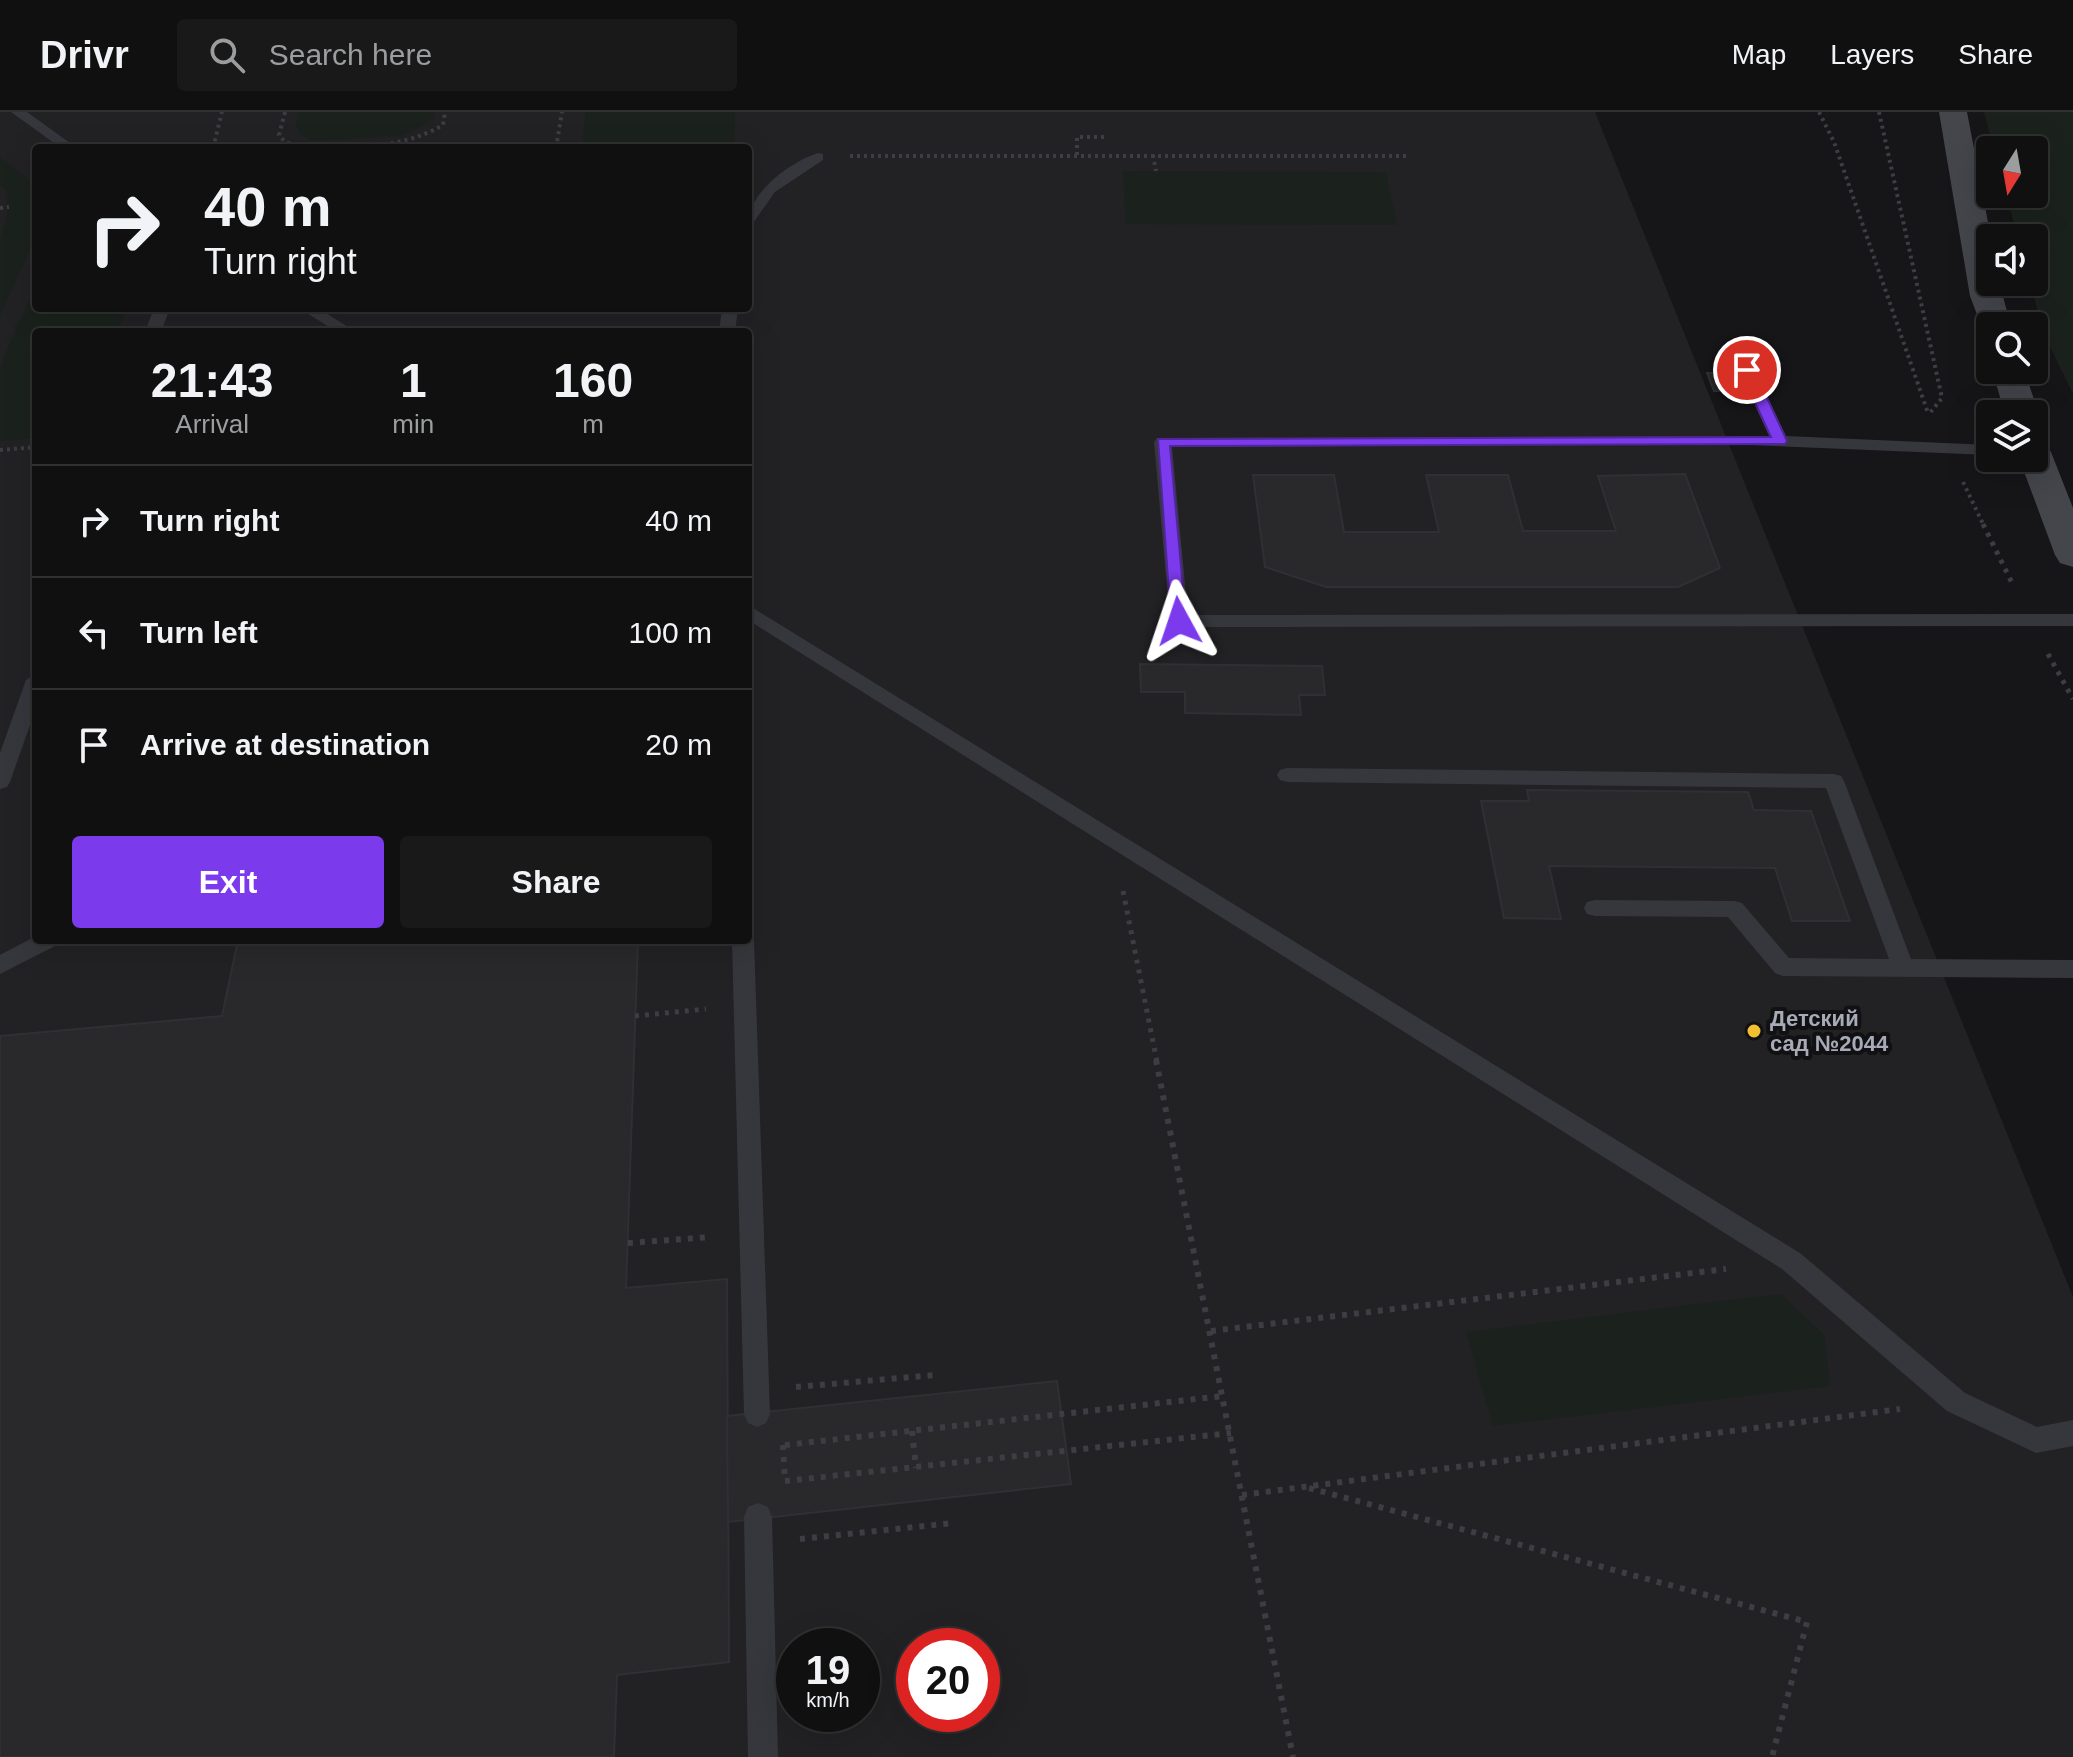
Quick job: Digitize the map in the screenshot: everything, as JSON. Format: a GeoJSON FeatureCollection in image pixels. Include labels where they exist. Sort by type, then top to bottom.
{"type":"FeatureCollection","features":[{"type":"Feature","properties":{"kind":"street"},"geometry":{"type":"LineString","coordinates":[[1953,112],[1991,312]]}},
{"type":"Feature","properties":{"kind":"street"},"geometry":{"type":"LineString","coordinates":[[2042,472],[2073,555]]}},
{"type":"Feature","properties":{"kind":"lane"},"geometry":{"type":"LineString","coordinates":[[18,112],[64,144]]}},
{"type":"Feature","properties":{"kind":"lane"},"geometry":{"type":"LineString","coordinates":[[752,214],[770,189],[818,157]]}},
{"type":"Feature","properties":{"kind":"lane"},"geometry":{"type":"LineString","coordinates":[[314,312],[341,328]]}},
{"type":"Feature","properties":{"kind":"lane"},"geometry":{"type":"LineString","coordinates":[[1747,370],[1780,441]]}},
{"type":"Feature","properties":{"kind":"lane"},"geometry":{"type":"LineString","coordinates":[[1976,449],[1780,441],[1163,442],[1179,621],[2073,620]]}},
{"type":"Feature","properties":{"kind":"lane"},"geometry":{"type":"LineString","coordinates":[[752,613],[1791,1261],[1956,1402],[2036,1440],[2073,1433]]}},
{"type":"Feature","properties":{"kind":"lane"},"geometry":{"type":"LineString","coordinates":[[0,782],[32,702]]}},
{"type":"Feature","properties":{"kind":"lane"},"geometry":{"type":"LineString","coordinates":[[1287,775],[1834,781],[1903,968]]}},
{"type":"Feature","properties":{"kind":"lane"},"geometry":{"type":"LineString","coordinates":[[1595,908],[1734,909],[1783,967],[2073,969]]}},
{"type":"Feature","properties":{"kind":"lane"},"geometry":{"type":"LineString","coordinates":[[0,965],[39,944]]}},
{"type":"Feature","properties":{"kind":"lane"},"geometry":{"type":"LineString","coordinates":[[743,944],[756,1402]]}},
{"type":"Feature","properties":{"kind":"lane"},"geometry":{"type":"LineString","coordinates":[[759,1530],[763,1757]]}},
{"type":"Feature","properties":{"kind":"path"},"geometry":{"type":"LineString","coordinates":[[214,144],[222,112]]}},
{"type":"Feature","properties":{"kind":"path"},"geometry":{"type":"LineString","coordinates":[[285,112],[279,135],[292,144]]}},
{"type":"Feature","properties":{"kind":"path"},"geometry":{"type":"LineString","coordinates":[[395,144],[431,134],[443,125],[445,112]]}},
{"type":"Feature","properties":{"kind":"path"},"geometry":{"type":"LineString","coordinates":[[557,144],[562,112]]}},
{"type":"Feature","properties":{"kind":"path"},"geometry":{"type":"LineString","coordinates":[[1819,112],[1834,142],[1928,415],[2029,620],[2073,699]]}},
{"type":"Feature","properties":{"kind":"path"},"geometry":{"type":"LineString","coordinates":[[1879,112],[1942,398],[1928,415]]}},
{"type":"Feature","properties":{"kind":"path"},"geometry":{"type":"LineString","coordinates":[[1077,155],[1077,137],[1105,137]]}},
{"type":"Feature","properties":{"kind":"path"},"geometry":{"type":"LineString","coordinates":[[1125,155],[1126,148]]}},
{"type":"Feature","properties":{"kind":"path"},"geometry":{"type":"LineString","coordinates":[[1153,155],[1156,171]]}},
{"type":"Feature","properties":{"kind":"path"},"geometry":{"type":"LineString","coordinates":[[818,157],[1409,156]]}},
{"type":"Feature","properties":{"kind":"path"},"geometry":{"type":"LineString","coordinates":[[0,208],[9,207]]}},
{"type":"Feature","properties":{"kind":"path"},"geometry":{"type":"LineString","coordinates":[[0,450],[32,447]]}},
{"type":"Feature","properties":{"kind":"path"},"geometry":{"type":"LineString","coordinates":[[1112,836],[1293,1757]]}},
{"type":"Feature","properties":{"kind":"path"},"geometry":{"type":"LineString","coordinates":[[635,1016],[745,1004]]}},
{"type":"Feature","properties":{"kind":"path"},"geometry":{"type":"LineString","coordinates":[[628,1243],[752,1234]]}},
{"type":"Feature","properties":{"kind":"path"},"geometry":{"type":"LineString","coordinates":[[1211,1331],[1791,1261]]}},
{"type":"Feature","properties":{"kind":"path"},"geometry":{"type":"LineString","coordinates":[[756,1402],[935,1375]]}},
{"type":"Feature","properties":{"kind":"path"},"geometry":{"type":"LineString","coordinates":[[771,1446],[1223,1396]]}},
{"type":"Feature","properties":{"kind":"path"},"geometry":{"type":"LineString","coordinates":[[1242,1495],[1956,1402]]}},
{"type":"Feature","properties":{"kind":"path"},"geometry":{"type":"LineString","coordinates":[[912,1431],[916,1468]]}},
{"type":"Feature","properties":{"kind":"path"},"geometry":{"type":"LineString","coordinates":[[771,1482],[1231,1433]]}},
{"type":"Feature","properties":{"kind":"path"},"geometry":{"type":"LineString","coordinates":[[784,1445],[785,1481]]}},
{"type":"Feature","properties":{"kind":"path"},"geometry":{"type":"LineString","coordinates":[[1305,1487],[1807,1622],[1772,1757]]}},
{"type":"Feature","properties":{"kind":"path"},"geometry":{"type":"LineString","coordinates":[[759,1530],[954,1523]]}},
{"type":"Feature","properties":{"kind":"shaded area"},"geometry":{"type":"Polygon","coordinates":[[[0,112],[1595,112],[2073,1297],[2073,1757],[0,1757],[0,112]]]}},
{"type":"Feature","properties":{"kind":"shaded area"},"geometry":{"type":"Polygon","coordinates":[[[299,112],[435,112],[434,119],[402,136],[313,141],[300,134],[296,126],[299,112]]]}},
{"type":"Feature","properties":{"kind":"shaded area"},"geometry":{"type":"Polygon","coordinates":[[[586,112],[735,112],[734,144],[582,144],[586,112]]]}},
{"type":"Feature","properties":{"kind":"shaded area"},"geometry":{"type":"Polygon","coordinates":[[[1984,112],[2073,112],[2073,394],[2048,343],[2048,312],[2038,312],[2034,296],[2048,296],[2048,224],[2014,224],[2010,208],[2048,208],[2048,136],[1990,136],[1984,112]]]}},
{"type":"Feature","properties":{"kind":"shaded area"},"geometry":{"type":"Polygon","coordinates":[[[0,157],[32,182],[32,245],[0,316],[0,240],[7,205],[6,190],[0,185],[0,157]]]}},
{"type":"Feature","properties":{"kind":"shaded area"},"geometry":{"type":"Polygon","coordinates":[[[1123,171],[1386,172],[1397,225],[1126,224],[1123,171]]]}},
{"type":"Feature","properties":{"kind":"shaded area"},"geometry":{"type":"Polygon","coordinates":[[[32,292],[32,312],[125,312],[119,328],[32,328],[32,438],[0,441],[0,367],[32,292]]]}},
{"type":"Feature","properties":{"kind":"shaded area"},"geometry":{"type":"Polygon","coordinates":[[[1781,1294],[1824,1335],[1830,1386],[1493,1426],[1466,1332],[1781,1294]]]}},
{"type":"Feature","properties":{"kind":"building"},"geometry":{"type":"Polygon","coordinates":[[[1707,373],[1734,373],[1741,391],[1714,391],[1707,373]]]}},
{"type":"Feature","properties":{"kind":"building"},"geometry":{"type":"Polygon","coordinates":[[[1685,474],[1720,568],[1678,587],[1326,587],[1265,567],[1253,475],[1334,475],[1344,532],[1439,532],[1426,475],[1508,475],[1523,531],[1616,531],[1598,476],[1685,474]]]}},
{"type":"Feature","properties":{"kind":"building"},"geometry":{"type":"Polygon","coordinates":[[[1140,664],[1322,666],[1325,695],[1299,695],[1301,715],[1185,713],[1185,692],[1141,692],[1140,664]]]}},
{"type":"Feature","properties":{"kind":"building"},"geometry":{"type":"Polygon","coordinates":[[[1527,790],[1748,792],[1754,810],[1811,811],[1850,921],[1792,921],[1775,868],[1549,866],[1561,919],[1504,918],[1481,801],[1529,801],[1527,790]]]}},
{"type":"Feature","properties":{"kind":"building"},"geometry":{"type":"Polygon","coordinates":[[[237,944],[638,944],[626,1288],[727,1279],[729,1662],[617,1675],[614,1757],[0,1757],[0,1036],[222,1016],[237,944]]]}},
{"type":"Feature","properties":{"kind":"building"},"geometry":{"type":"Polygon","coordinates":[[[1057,1381],[1071,1484],[728,1522],[727,1416],[1057,1381]]]}},
{"type":"Feature","properties":{"kind":"place","name":"Детский сад №2044"},"geometry":{"type":"Point","coordinates":[1754,1031]}},
{"type":"Feature","properties":{"kind":"route"},"geometry":{"type":"LineString","coordinates":[[1179,621],[1163,442],[1780,441],[1747,370]]}}]}
